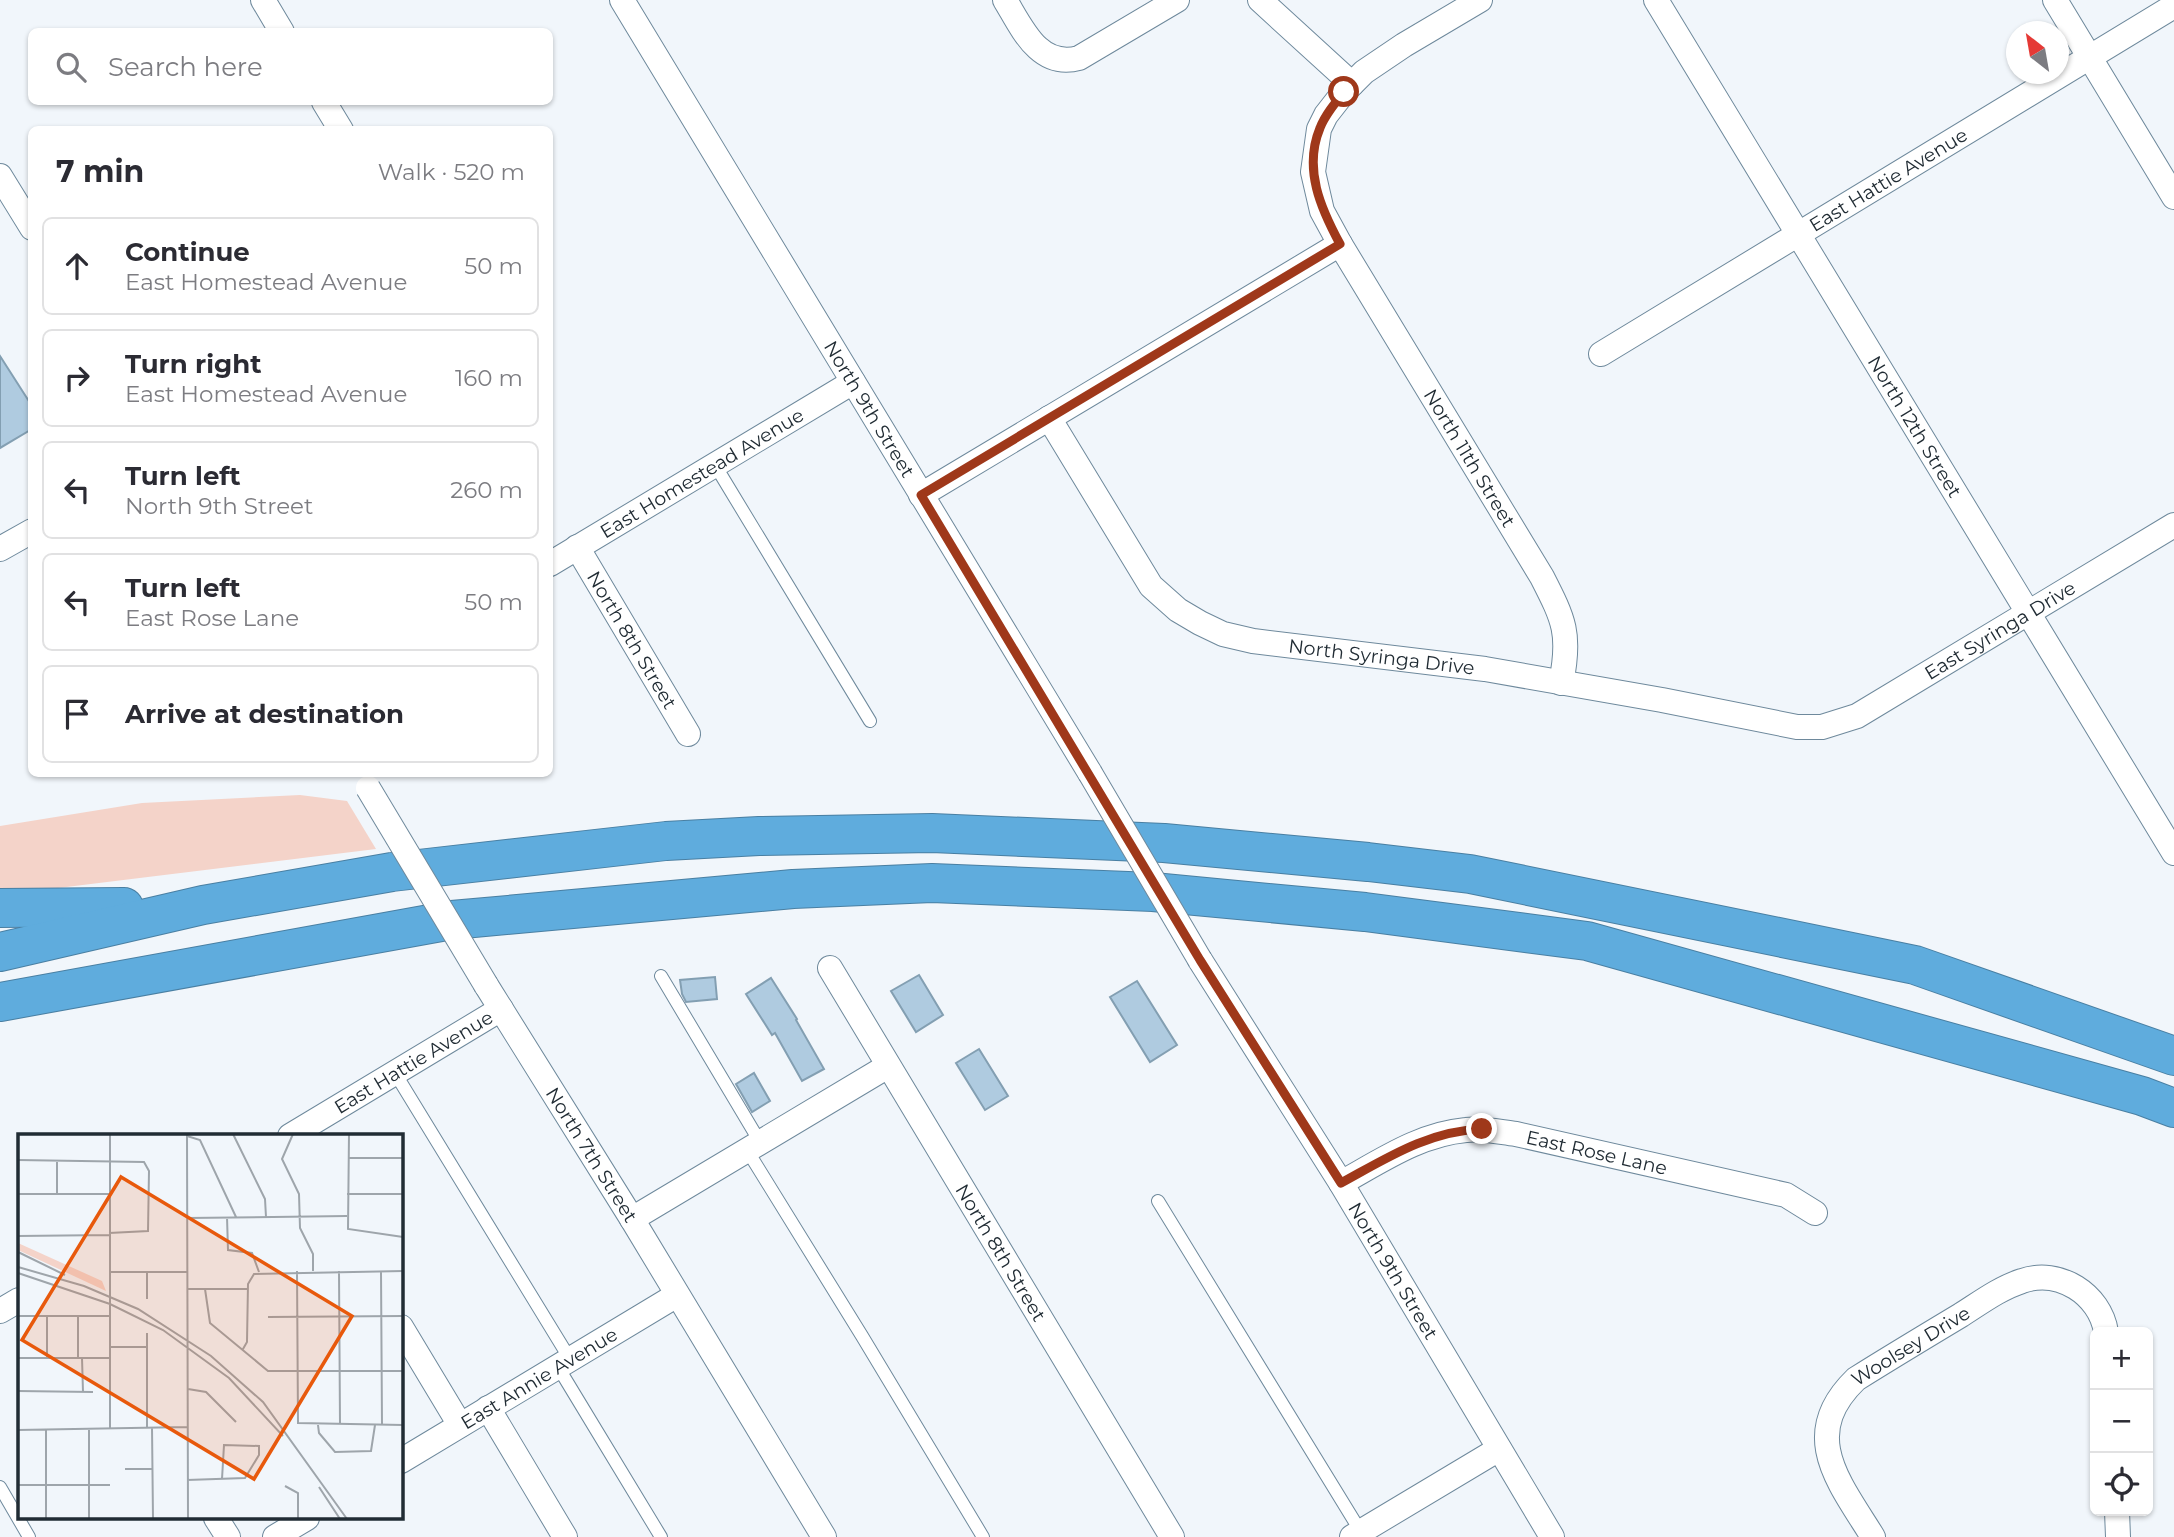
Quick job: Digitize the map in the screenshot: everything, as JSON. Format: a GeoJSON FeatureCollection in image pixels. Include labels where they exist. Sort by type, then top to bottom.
{"type":"FeatureCollection","features":[{"type":"Feature","properties":{"kind":"highway"},"geometry":{"type":"LineString","coordinates":[[0,951],[203,905],[393,872],[666,841],[932,832],[1164,843],[1470,874],[1914,965],[2174,1056]]}},
{"type":"Feature","properties":{"kind":"highway"},"geometry":{"type":"LineString","coordinates":[[0,1002],[452,920],[793,889],[932,883],[1153,892],[1365,912],[1587,941],[2141,1096],[2174,1108]]}},
{"type":"Feature","properties":{"kind":"highway"},"geometry":{"type":"LineString","coordinates":[[0,908],[203,905]]}},
{"type":"Feature","properties":{"kind":"highway"},"geometry":{"type":"LineString","coordinates":[[0,1014],[53,991]]}},
{"type":"Feature","properties":{"kind":"street"},"geometry":{"type":"LineString","coordinates":[[263,0],[280,28]]}},
{"type":"Feature","properties":{"kind":"street"},"geometry":{"type":"LineString","coordinates":[[1005,0],[1037,49],[1047,56],[1072,60],[1177,0]]}},
{"type":"Feature","properties":{"kind":"street"},"geometry":{"type":"LineString","coordinates":[[1260,0],[1352,84]]}},
{"type":"Feature","properties":{"kind":"street"},"geometry":{"type":"LineString","coordinates":[[921,495],[1340,244],[1322,211],[1313,172],[1319,130],[1326,116],[1364,72],[1480,0]]}},
{"type":"Feature","properties":{"kind":"street","name":"North 12th Street"},"geometry":{"type":"LineString","coordinates":[[1656,0],[2174,853]]}},
{"type":"Feature","properties":{"kind":"street"},"geometry":{"type":"LineString","coordinates":[[2055,0],[2174,197]]}},
{"type":"Feature","properties":{"kind":"street","name":"North 9th Street"},"geometry":{"type":"LineString","coordinates":[[627,2],[1200,960],[1341,1183],[1552,1537]]}},
{"type":"Feature","properties":{"kind":"street","name":"East Hattie Avenue"},"geometry":{"type":"LineString","coordinates":[[1601,354],[2174,6]]}},
{"type":"Feature","properties":{"kind":"street"},"geometry":{"type":"LineString","coordinates":[[326,105],[339,126]]}},
{"type":"Feature","properties":{"kind":"street"},"geometry":{"type":"LineString","coordinates":[[0,176],[28,222]]}},
{"type":"Feature","properties":{"kind":"street","name":"North 11th Street"},"geometry":{"type":"LineString","coordinates":[[1340,244],[1542,577],[1565,629],[1567,643],[1561,682]]}},
{"type":"Feature","properties":{"kind":"street","name":"East Homestead Avenue"},"geometry":{"type":"LineString","coordinates":[[553,562],[853,382]]}},
{"type":"Feature","properties":{"kind":"street","name":"North Syringa Drive"},"geometry":{"type":"LineString","coordinates":[[1049,418],[1137,566],[1152,586],[1178,610],[1223,634],[1253,642],[1485,669],[1662,700],[1771,723],[1822,727]]}},
{"type":"Feature","properties":{"kind":"street","name":"East Syringa Drive"},"geometry":{"type":"LineString","coordinates":[[1822,727],[1857,716],[2174,525]]}},
{"type":"Feature","properties":{"kind":"street"},"geometry":{"type":"LineString","coordinates":[[0,549],[28,532]]}},
{"type":"Feature","properties":{"kind":"street","name":"North 8th Street"},"geometry":{"type":"LineString","coordinates":[[578,547],[688,734]]}},
{"type":"Feature","properties":{"kind":"street","name":"North 7th Street"},"geometry":{"type":"LineString","coordinates":[[363,781],[824,1537]]}},
{"type":"Feature","properties":{"kind":"street","name":"North 8th Street"},"geometry":{"type":"LineString","coordinates":[[830,968],[1172,1537]]}},
{"type":"Feature","properties":{"kind":"street","name":"East Hattie Avenue"},"geometry":{"type":"LineString","coordinates":[[293,1134],[501,1009]]}},
{"type":"Feature","properties":{"kind":"street"},"geometry":{"type":"LineString","coordinates":[[632,1219],[888,1066]]}},
{"type":"Feature","properties":{"kind":"street","name":"East Rose Lane"},"geometry":{"type":"LineString","coordinates":[[1341,1183],[1423,1140],[1465,1130],[1482,1129],[1516,1134],[1743,1184],[1786,1195],[1815,1213]]}},
{"type":"Feature","properties":{"kind":"street","name":"Woolsey Drive"},"geometry":{"type":"LineString","coordinates":[[1873,1537],[1834,1473],[1826,1444],[1833,1406],[1856,1379],[1997,1293],[2022,1281],[2042,1277],[2069,1283],[2086,1294],[2102,1318],[2105,1327]]}},
{"type":"Feature","properties":{"kind":"street","name":"East Annie Avenue"},"geometry":{"type":"LineString","coordinates":[[402,1460],[677,1295]]}},
{"type":"Feature","properties":{"kind":"street"},"geometry":{"type":"LineString","coordinates":[[0,1311],[18,1301]]}},
{"type":"Feature","properties":{"kind":"street"},"geometry":{"type":"LineString","coordinates":[[402,1329],[460,1426]]}},
{"type":"Feature","properties":{"kind":"street"},"geometry":{"type":"LineString","coordinates":[[488,1408],[565,1537]]}},
{"type":"Feature","properties":{"kind":"street"},"geometry":{"type":"LineString","coordinates":[[1357,1534],[1499,1449]]}},
{"type":"Feature","properties":{"kind":"street"},"geometry":{"type":"LineString","coordinates":[[2117,1516],[2118,1537]]}},
{"type":"Feature","properties":{"kind":"street"},"geometry":{"type":"LineString","coordinates":[[217,1520],[228,1537]]}},
{"type":"Feature","properties":{"kind":"street"},"geometry":{"type":"LineString","coordinates":[[275,1537],[304,1520]]}},
{"type":"Feature","properties":{"kind":"lane"},"geometry":{"type":"LineString","coordinates":[[715,465],[870,721]]}},
{"type":"Feature","properties":{"kind":"lane"},"geometry":{"type":"LineString","coordinates":[[661,976],[753,1146],[983,1537]]}},
{"type":"Feature","properties":{"kind":"lane"},"geometry":{"type":"LineString","coordinates":[[395,1073],[564,1363],[661,1537]]}},
{"type":"Feature","properties":{"kind":"lane"},"geometry":{"type":"LineString","coordinates":[[1158,1201],[1357,1534]]}},
{"type":"Feature","properties":{"kind":"lane"},"geometry":{"type":"LineString","coordinates":[[0,1488],[18,1518]]}},
{"type":"Feature","properties":{"kind":"lane"},"geometry":{"type":"LineString","coordinates":[[19,1520],[29,1537]]}},
{"type":"Feature","properties":{"kind":"shaded area"},"geometry":{"type":"Polygon","coordinates":[[[300,795],[347,801],[376,849],[50,889],[0,892],[0,826],[142,803],[300,795]]]}},
{"type":"Feature","properties":{"kind":"building"},"geometry":{"type":"Polygon","coordinates":[[[0,356],[28,400],[28,431],[0,448],[0,356]]]}},
{"type":"Feature","properties":{"kind":"building"},"geometry":{"type":"Polygon","coordinates":[[[919,975],[943,1015],[916,1032],[891,991],[919,975]]]}},
{"type":"Feature","properties":{"kind":"building"},"geometry":{"type":"Polygon","coordinates":[[[715,977],[717,999],[686,1002],[680,980],[715,977]]]}},
{"type":"Feature","properties":{"kind":"building"},"geometry":{"type":"Polygon","coordinates":[[[771,978],[824,1069],[802,1081],[775,1033],[772,1035],[746,994],[771,978]]]}},
{"type":"Feature","properties":{"kind":"building"},"geometry":{"type":"Polygon","coordinates":[[[1137,981],[1177,1045],[1150,1062],[1110,997],[1137,981]]]}},
{"type":"Feature","properties":{"kind":"building"},"geometry":{"type":"Polygon","coordinates":[[[979,1049],[1008,1096],[985,1110],[956,1063],[979,1049]]]}},
{"type":"Feature","properties":{"kind":"building"},"geometry":{"type":"Polygon","coordinates":[[[754,1073],[770,1101],[752,1112],[736,1084],[754,1073]]]}},
{"type":"Feature","properties":{"kind":"route"},"geometry":{"type":"LineString","coordinates":[[1344,92],[1319,130],[1313,172],[1322,211],[1340,244],[921,495],[1200,960],[1341,1183],[1414,1143],[1465,1130],[1482,1129]]}}]}
